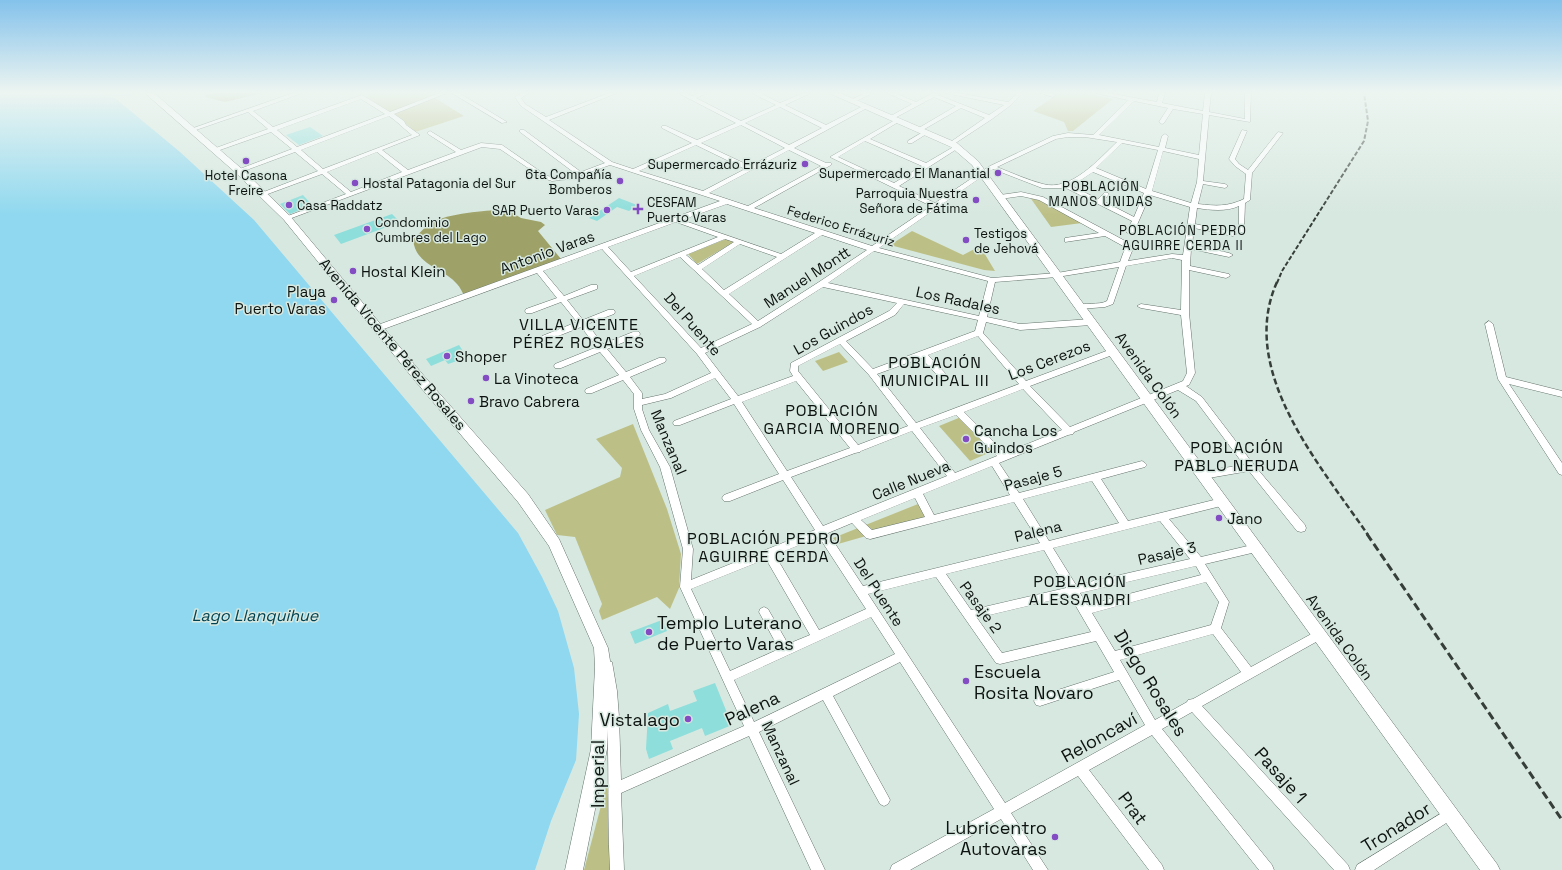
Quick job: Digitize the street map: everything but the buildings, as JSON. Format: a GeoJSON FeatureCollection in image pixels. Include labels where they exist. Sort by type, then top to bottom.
{"type":"FeatureCollection","features":[{"type":"Feature","properties":{"kind":"main road","name":"Avenida Vicente Pérez Rosales"},"geometry":{"type":"LineString","coordinates":[[195,134],[239,170],[287,218],[533,511],[564,563],[592,630],[607,673],[596,770],[585,812],[574,870]]}},
{"type":"Feature","properties":{"kind":"main road","name":"Avenida Colón"},"geometry":{"type":"LineString","coordinates":[[926,134],[954,146],[988,170],[1000,197],[1491,870]]}},
{"type":"Feature","properties":{"kind":"main road","name":"Avenida Vicente Pérez Rosales"},"geometry":{"type":"LineString","coordinates":[[598,646],[602,711]]}},
{"type":"Feature","properties":{"kind":"street"},"geometry":{"type":"LineString","coordinates":[[215,150],[260,134]]}},
{"type":"Feature","properties":{"kind":"street"},"geometry":{"type":"LineString","coordinates":[[277,134],[350,194]]}},
{"type":"Feature","properties":{"kind":"street"},"geometry":{"type":"LineString","coordinates":[[239,170],[336,134]]}},
{"type":"Feature","properties":{"kind":"street"},"geometry":{"type":"LineString","coordinates":[[263,194],[417,135],[415,134]]}},
{"type":"Feature","properties":{"kind":"street"},"geometry":{"type":"LineString","coordinates":[[431,134],[460,152]]}},
{"type":"Feature","properties":{"kind":"street"},"geometry":{"type":"LineString","coordinates":[[526,134],[580,174]]}},
{"type":"Feature","properties":{"kind":"street","name":"Federico Errázuriz"},"geometry":{"type":"LineString","coordinates":[[565,134],[610,163],[633,171],[873,249],[992,280],[1057,275],[1172,256],[1186,258]]}},
{"type":"Feature","properties":{"kind":"street"},"geometry":{"type":"LineString","coordinates":[[676,134],[751,168]]}},
{"type":"Feature","properties":{"kind":"street"},"geometry":{"type":"LineString","coordinates":[[633,171],[717,134]]}},
{"type":"Feature","properties":{"kind":"street"},"geometry":{"type":"LineString","coordinates":[[762,134],[826,166]]}},
{"type":"Feature","properties":{"kind":"street"},"geometry":{"type":"LineString","coordinates":[[703,194],[817,134]]}},
{"type":"Feature","properties":{"kind":"street"},"geometry":{"type":"LineString","coordinates":[[748,209],[826,166],[835,158],[873,134]]}},
{"type":"Feature","properties":{"kind":"street"},"geometry":{"type":"LineString","coordinates":[[910,142],[920,134]]}},
{"type":"Feature","properties":{"kind":"street"},"geometry":{"type":"LineString","coordinates":[[894,186],[927,166],[970,134]]}},
{"type":"Feature","properties":{"kind":"street"},"geometry":{"type":"LineString","coordinates":[[1094,138],[1098,134]]}},
{"type":"Feature","properties":{"kind":"street"},"geometry":{"type":"LineString","coordinates":[[1205,134],[1200,182],[1190,225],[1185,267],[1186,313],[1191,373],[1188,381],[1180,387],[1199,399],[1251,467],[1301,528]]}},
{"type":"Feature","properties":{"kind":"street"},"geometry":{"type":"LineString","coordinates":[[1243,134],[1232,159],[1237,165],[1249,173]]}},
{"type":"Feature","properties":{"kind":"street"},"geometry":{"type":"LineString","coordinates":[[1242,231],[1242,204],[1248,197],[1249,173],[1280,134]]}},
{"type":"Feature","properties":{"kind":"street","name":"Manuel Montt"},"geometry":{"type":"LineString","coordinates":[[700,352],[757,325],[822,284],[988,170],[1058,136],[1075,135],[1203,158]]}},
{"type":"Feature","properties":{"kind":"street"},"geometry":{"type":"LineString","coordinates":[[1130,232],[1148,192],[1159,149],[1165,136]]}},
{"type":"Feature","properties":{"kind":"street"},"geometry":{"type":"LineString","coordinates":[[865,139],[927,166]]}},
{"type":"Feature","properties":{"kind":"street"},"geometry":{"type":"LineString","coordinates":[[1068,186],[1092,169],[1120,142]]}},
{"type":"Feature","properties":{"kind":"street"},"geometry":{"type":"LineString","coordinates":[[287,218],[481,145],[492,144],[502,147],[549,179],[562,180],[610,163]]}},
{"type":"Feature","properties":{"kind":"street"},"geometry":{"type":"LineString","coordinates":[[378,150],[407,173]]}},
{"type":"Feature","properties":{"kind":"street"},"geometry":{"type":"LineString","coordinates":[[835,158],[936,206]]}},
{"type":"Feature","properties":{"kind":"street"},"geometry":{"type":"LineString","coordinates":[[1092,169],[1148,192],[1194,206],[1212,208],[1242,204]]}},
{"type":"Feature","properties":{"kind":"street"},"geometry":{"type":"LineString","coordinates":[[988,170],[1044,187],[1053,185],[1068,186],[1135,220]]}},
{"type":"Feature","properties":{"kind":"street"},"geometry":{"type":"LineString","coordinates":[[1200,182],[1225,186]]}},
{"type":"Feature","properties":{"kind":"street"},"geometry":{"type":"LineString","coordinates":[[1000,197],[1021,194],[1041,198],[1128,248],[1110,302],[1104,305],[1080,307]]}},
{"type":"Feature","properties":{"kind":"street"},"geometry":{"type":"LineString","coordinates":[[1099,202],[1106,194]]}},
{"type":"Feature","properties":{"kind":"street","name":"Antonio Varas"},"geometry":{"type":"LineString","coordinates":[[378,328],[725,202]]}},
{"type":"Feature","properties":{"kind":"street"},"geometry":{"type":"LineString","coordinates":[[676,220],[783,257]]}},
{"type":"Feature","properties":{"kind":"street"},"geometry":{"type":"LineString","coordinates":[[1190,225],[1233,234]]}},
{"type":"Feature","properties":{"kind":"street"},"geometry":{"type":"LineString","coordinates":[[724,294],[821,232]]}},
{"type":"Feature","properties":{"kind":"street"},"geometry":{"type":"LineString","coordinates":[[1068,240],[1106,234]]}},
{"type":"Feature","properties":{"kind":"street"},"geometry":{"type":"LineString","coordinates":[[630,275],[724,237]]}},
{"type":"Feature","properties":{"kind":"street"},"geometry":{"type":"LineString","coordinates":[[697,269],[739,242]]}},
{"type":"Feature","properties":{"kind":"street"},"geometry":{"type":"LineString","coordinates":[[1187,246],[1229,255]]}},
{"type":"Feature","properties":{"kind":"street","name":"Del Puente"},"geometry":{"type":"LineString","coordinates":[[604,247],[700,352],[736,400],[1041,870]]}},
{"type":"Feature","properties":{"kind":"street"},"geometry":{"type":"LineString","coordinates":[[681,254],[757,325]]}},
{"type":"Feature","properties":{"kind":"street"},"geometry":{"type":"LineString","coordinates":[[1185,267],[1226,276]]}},
{"type":"Feature","properties":{"kind":"street","name":"Manzanal"},"geometry":{"type":"LineString","coordinates":[[539,270],[638,393],[638,409],[645,430],[665,467],[688,549],[685,587],[818,870]]}},
{"type":"Feature","properties":{"kind":"street"},"geometry":{"type":"LineString","coordinates":[[979,333],[992,280]]}},
{"type":"Feature","properties":{"kind":"street","name":"Los Radales"},"geometry":{"type":"LineString","coordinates":[[822,284],[900,303],[1020,327],[1091,322]]}},
{"type":"Feature","properties":{"kind":"street"},"geometry":{"type":"LineString","coordinates":[[529,311],[594,286]]}},
{"type":"Feature","properties":{"kind":"street","name":"Los Guindos"},"geometry":{"type":"LineString","coordinates":[[677,423],[798,377],[794,371],[794,365],[892,313],[900,303]]}},
{"type":"Feature","properties":{"kind":"street"},"geometry":{"type":"LineString","coordinates":[[1141,306],[1186,313]]}},
{"type":"Feature","properties":{"kind":"street"},"geometry":{"type":"LineString","coordinates":[[545,338],[611,312]]}},
{"type":"Feature","properties":{"kind":"street"},"geometry":{"type":"LineString","coordinates":[[1489,324],[1502,379],[1562,471]]}},
{"type":"Feature","properties":{"kind":"street"},"geometry":{"type":"LineString","coordinates":[[872,373],[979,333]]}},
{"type":"Feature","properties":{"kind":"street"},"geometry":{"type":"LineString","coordinates":[[979,333],[1025,386],[1070,432]]}},
{"type":"Feature","properties":{"kind":"street"},"geometry":{"type":"LineString","coordinates":[[558,366],[636,334]]}},
{"type":"Feature","properties":{"kind":"street"},"geometry":{"type":"LineString","coordinates":[[841,340],[872,373],[954,478]]}},
{"type":"Feature","properties":{"kind":"street","name":"Los Cerezos"},"geometry":{"type":"LineString","coordinates":[[728,498],[785,475],[857,450],[1112,352]]}},
{"type":"Feature","properties":{"kind":"street"},"geometry":{"type":"LineString","coordinates":[[922,354],[942,375]]}},
{"type":"Feature","properties":{"kind":"street"},"geometry":{"type":"LineString","coordinates":[[589,391],[662,360]]}},
{"type":"Feature","properties":{"kind":"street"},"geometry":{"type":"LineString","coordinates":[[638,402],[651,402],[662,399],[716,374]]}},
{"type":"Feature","properties":{"kind":"street"},"geometry":{"type":"LineString","coordinates":[[798,377],[857,450]]}},
{"type":"Feature","properties":{"kind":"street"},"geometry":{"type":"LineString","coordinates":[[1502,379],[1562,394]]}},
{"type":"Feature","properties":{"kind":"street","name":"Calle Nueva"},"geometry":{"type":"LineString","coordinates":[[685,587],[1180,387]]}},
{"type":"Feature","properties":{"kind":"street"},"geometry":{"type":"LineString","coordinates":[[958,411],[999,460]]}},
{"type":"Feature","properties":{"kind":"street","name":"Diego Rosales"},"geometry":{"type":"LineString","coordinates":[[999,460],[1016,499],[1074,590],[1153,727],[1268,870]]}},
{"type":"Feature","properties":{"kind":"street","name":"Pasaje 5"},"geometry":{"type":"LineString","coordinates":[[854,519],[870,535],[1016,499],[1142,465]]}},
{"type":"Feature","properties":{"kind":"street"},"geometry":{"type":"LineString","coordinates":[[1203,475],[1251,467]]}},
{"type":"Feature","properties":{"kind":"street"},"geometry":{"type":"LineString","coordinates":[[1094,478],[1126,526]]}},
{"type":"Feature","properties":{"kind":"street"},"geometry":{"type":"LineString","coordinates":[[917,493],[932,520]]}},
{"type":"Feature","properties":{"kind":"street","name":"Palena"},"geometry":{"type":"LineString","coordinates":[[860,591],[1222,502]]}},
{"type":"Feature","properties":{"kind":"street"},"geometry":{"type":"LineString","coordinates":[[1162,517],[1209,577],[1224,602],[1215,629]]}},
{"type":"Feature","properties":{"kind":"street","name":"Pasaje 3"},"geometry":{"type":"LineString","coordinates":[[968,616],[1256,548]]}},
{"type":"Feature","properties":{"kind":"street"},"geometry":{"type":"LineString","coordinates":[[768,554],[817,637]]}},
{"type":"Feature","properties":{"kind":"street","name":"Pasaje 2"},"geometry":{"type":"LineString","coordinates":[[938,573],[1000,659],[1100,635]]}},
{"type":"Feature","properties":{"kind":"street"},"geometry":{"type":"LineString","coordinates":[[1085,610],[1209,577]]}},
{"type":"Feature","properties":{"kind":"street"},"geometry":{"type":"LineString","coordinates":[[728,677],[873,611]]}},
{"type":"Feature","properties":{"kind":"street"},"geometry":{"type":"LineString","coordinates":[[764,612],[786,651]]}},
{"type":"Feature","properties":{"kind":"street"},"geometry":{"type":"LineString","coordinates":[[1113,657],[1215,629]]}},
{"type":"Feature","properties":{"kind":"street"},"geometry":{"type":"LineString","coordinates":[[1215,629],[1249,674]]}},
{"type":"Feature","properties":{"kind":"street","name":"Reloncaví"},"geometry":{"type":"LineString","coordinates":[[897,870],[1192,704],[1319,635]]}},
{"type":"Feature","properties":{"kind":"street","name":"Palena"},"geometry":{"type":"LineString","coordinates":[[615,789],[752,728],[902,656]]}},
{"type":"Feature","properties":{"kind":"street","name":"Imperial"},"geometry":{"type":"LineString","coordinates":[[607,673],[615,732],[615,835],[617,870]]}},
{"type":"Feature","properties":{"kind":"street"},"geometry":{"type":"LineString","coordinates":[[1040,701],[1123,674]]}},
{"type":"Feature","properties":{"kind":"street"},"geometry":{"type":"LineString","coordinates":[[825,693],[884,800]]}},
{"type":"Feature","properties":{"kind":"street","name":"Pasaje 1"},"geometry":{"type":"LineString","coordinates":[[1192,704],[1343,870]]}},
{"type":"Feature","properties":{"kind":"street","name":"Prat"},"geometry":{"type":"LineString","coordinates":[[1080,768],[1157,870]]}},
{"type":"Feature","properties":{"kind":"street","name":"Tronador"},"geometry":{"type":"LineString","coordinates":[[1362,870],[1450,814]]}},
{"type":"Feature","properties":{"kind":"green space"},"geometry":{"type":"Polygon","coordinates":[[[1029,196],[1039,199],[1082,223],[1051,227],[1029,196]]]}},
{"type":"Feature","properties":{"kind":"green space"},"geometry":{"type":"Polygon","coordinates":[[[498,210],[511,212],[521,218],[541,222],[545,225],[538,231],[561,259],[464,295],[458,285],[451,278],[424,261],[415,248],[413,239],[428,225],[442,218],[482,211],[498,210]]]}},
{"type":"Feature","properties":{"kind":"green space"},"geometry":{"type":"Polygon","coordinates":[[[912,231],[963,255],[980,246],[995,271],[984,270],[890,245],[912,231]]]}},
{"type":"Feature","properties":{"kind":"green space"},"geometry":{"type":"Polygon","coordinates":[[[726,239],[734,242],[697,264],[688,254],[726,239]]]}},
{"type":"Feature","properties":{"kind":"green space"},"geometry":{"type":"Polygon","coordinates":[[[839,352],[848,362],[823,371],[815,361],[839,352]]]}},
{"type":"Feature","properties":{"kind":"green space","name":"Cancha Los Guindos"},"geometry":{"type":"Polygon","coordinates":[[[961,417],[993,451],[970,461],[939,426],[961,417]]]}},
{"type":"Feature","properties":{"kind":"green space"},"geometry":{"type":"Polygon","coordinates":[[[633,424],[667,509],[681,554],[679,588],[670,609],[657,597],[602,620],[599,611],[602,604],[575,537],[557,535],[545,510],[620,477],[622,468],[596,439],[633,424]]]}},
{"type":"Feature","properties":{"kind":"green space"},"geometry":{"type":"Polygon","coordinates":[[[918,504],[926,519],[838,544],[833,538],[918,504]]]}},
{"type":"Feature","properties":{"kind":"green space"},"geometry":{"type":"Polygon","coordinates":[[[607,783],[612,870],[584,870],[607,783]]]}},
{"type":"Feature","properties":{"kind":"water","name":"Lago Llanquihue"},"geometry":{"type":"Polygon","coordinates":[[[0,134],[158,134],[254,220],[518,533],[542,577],[558,611],[574,668],[579,714],[576,760],[551,821],[535,870],[0,870],[0,134]]]}},
{"type":"Feature","properties":{"kind":"railway"},"geometry":{"type":"LineString","coordinates":[[1277,283],[1282,271],[1364,141],[1365,134]]}},
{"type":"Feature","properties":{"kind":"railway"},"geometry":{"type":"LineString","coordinates":[[1277,282],[1267,316],[1268,349],[1276,383],[1290,416],[1308,448],[1368,535]]}},
{"type":"Feature","properties":{"kind":"railway"},"geometry":{"type":"LineString","coordinates":[[1367,534],[1562,820]]}},
{"type":"Feature","properties":{"kind":"place","name":"Hotel Casona Freire"},"geometry":{"type":"Point","coordinates":[246,161]}},
{"type":"Feature","properties":{"kind":"place","name":"Supermercado Errázuriz"},"geometry":{"type":"Point","coordinates":[805,164]}},
{"type":"Feature","properties":{"kind":"place","name":"Supermercado El Manantial"},"geometry":{"type":"Point","coordinates":[998,173]}},
{"type":"Feature","properties":{"kind":"place","name":"6ta Compañía Bomberos"},"geometry":{"type":"Point","coordinates":[620,181]}},
{"type":"Feature","properties":{"kind":"place","name":"Hostal Patagonia del Sur"},"geometry":{"type":"Point","coordinates":[355,183]}},
{"type":"Feature","properties":{"kind":"place","name":"Parroquia Nuestra Señora de Fátima"},"geometry":{"type":"Point","coordinates":[976,200]}},
{"type":"Feature","properties":{"kind":"place","name":"Casa Raddatz"},"geometry":{"type":"Point","coordinates":[289,205]}},
{"type":"Feature","properties":{"kind":"place","name":"CESFAM Puerto Varas"},"geometry":{"type":"Point","coordinates":[638,209]}},
{"type":"Feature","properties":{"kind":"place","name":"SAR Puerto Varas"},"geometry":{"type":"Point","coordinates":[607,210]}},
{"type":"Feature","properties":{"kind":"place","name":"Condominio Cumbres del Lago"},"geometry":{"type":"Point","coordinates":[367,229]}},
{"type":"Feature","properties":{"kind":"place","name":"Testigos de Jehová"},"geometry":{"type":"Point","coordinates":[966,240]}},
{"type":"Feature","properties":{"kind":"place","name":"Hostal Klein"},"geometry":{"type":"Point","coordinates":[353,271]}},
{"type":"Feature","properties":{"kind":"place","name":"Playa Puerto Varas"},"geometry":{"type":"Point","coordinates":[334,300]}},
{"type":"Feature","properties":{"kind":"place","name":"Shoper"},"geometry":{"type":"Point","coordinates":[447,356]}},
{"type":"Feature","properties":{"kind":"place","name":"La Vinoteca"},"geometry":{"type":"Point","coordinates":[486,378]}},
{"type":"Feature","properties":{"kind":"place","name":"Bravo Cabrera"},"geometry":{"type":"Point","coordinates":[471,401]}},
{"type":"Feature","properties":{"kind":"place","name":"Cancha Los Guindos"},"geometry":{"type":"Point","coordinates":[966,439]}},
{"type":"Feature","properties":{"kind":"place","name":"Jano"},"geometry":{"type":"Point","coordinates":[1219,518]}},
{"type":"Feature","properties":{"kind":"place","name":"Templo Luterano de Puerto Varas"},"geometry":{"type":"Point","coordinates":[649,632]}},
{"type":"Feature","properties":{"kind":"place","name":"Escuela Rosita Novaro"},"geometry":{"type":"Point","coordinates":[966,681]}},
{"type":"Feature","properties":{"kind":"place","name":"Vistalago"},"geometry":{"type":"Point","coordinates":[688,719]}},
{"type":"Feature","properties":{"kind":"place","name":"Lubricentro Autovaras"},"geometry":{"type":"Point","coordinates":[1055,837]}},
{"type":"Feature","properties":{"kind":"district","name":"POBLACIÓN MANOS UNIDAS"},"geometry":{"type":"Point","coordinates":[1101,194]}},
{"type":"Feature","properties":{"kind":"district","name":"POBLACIÓN PEDRO AGUIRRE CERDA II"},"geometry":{"type":"Point","coordinates":[1183,238]}},
{"type":"Feature","properties":{"kind":"district","name":"VILLA VICENTE PÉREZ ROSALES"},"geometry":{"type":"Point","coordinates":[579,333]}},
{"type":"Feature","properties":{"kind":"district","name":"POBLACIÓN MUNICIPAL III"},"geometry":{"type":"Point","coordinates":[935,371]}},
{"type":"Feature","properties":{"kind":"district","name":"POBLACIÓN GARCIA MORENO"},"geometry":{"type":"Point","coordinates":[832,419]}},
{"type":"Feature","properties":{"kind":"district","name":"POBLACIÓN PABLO NERUDA"},"geometry":{"type":"Point","coordinates":[1237,456]}},
{"type":"Feature","properties":{"kind":"district","name":"POBLACIÓN PEDRO AGUIRRE CERDA"},"geometry":{"type":"Point","coordinates":[764,547]}},
{"type":"Feature","properties":{"kind":"district","name":"POBLACIÓN ALESSANDRI"},"geometry":{"type":"Point","coordinates":[1080,590]}}]}
